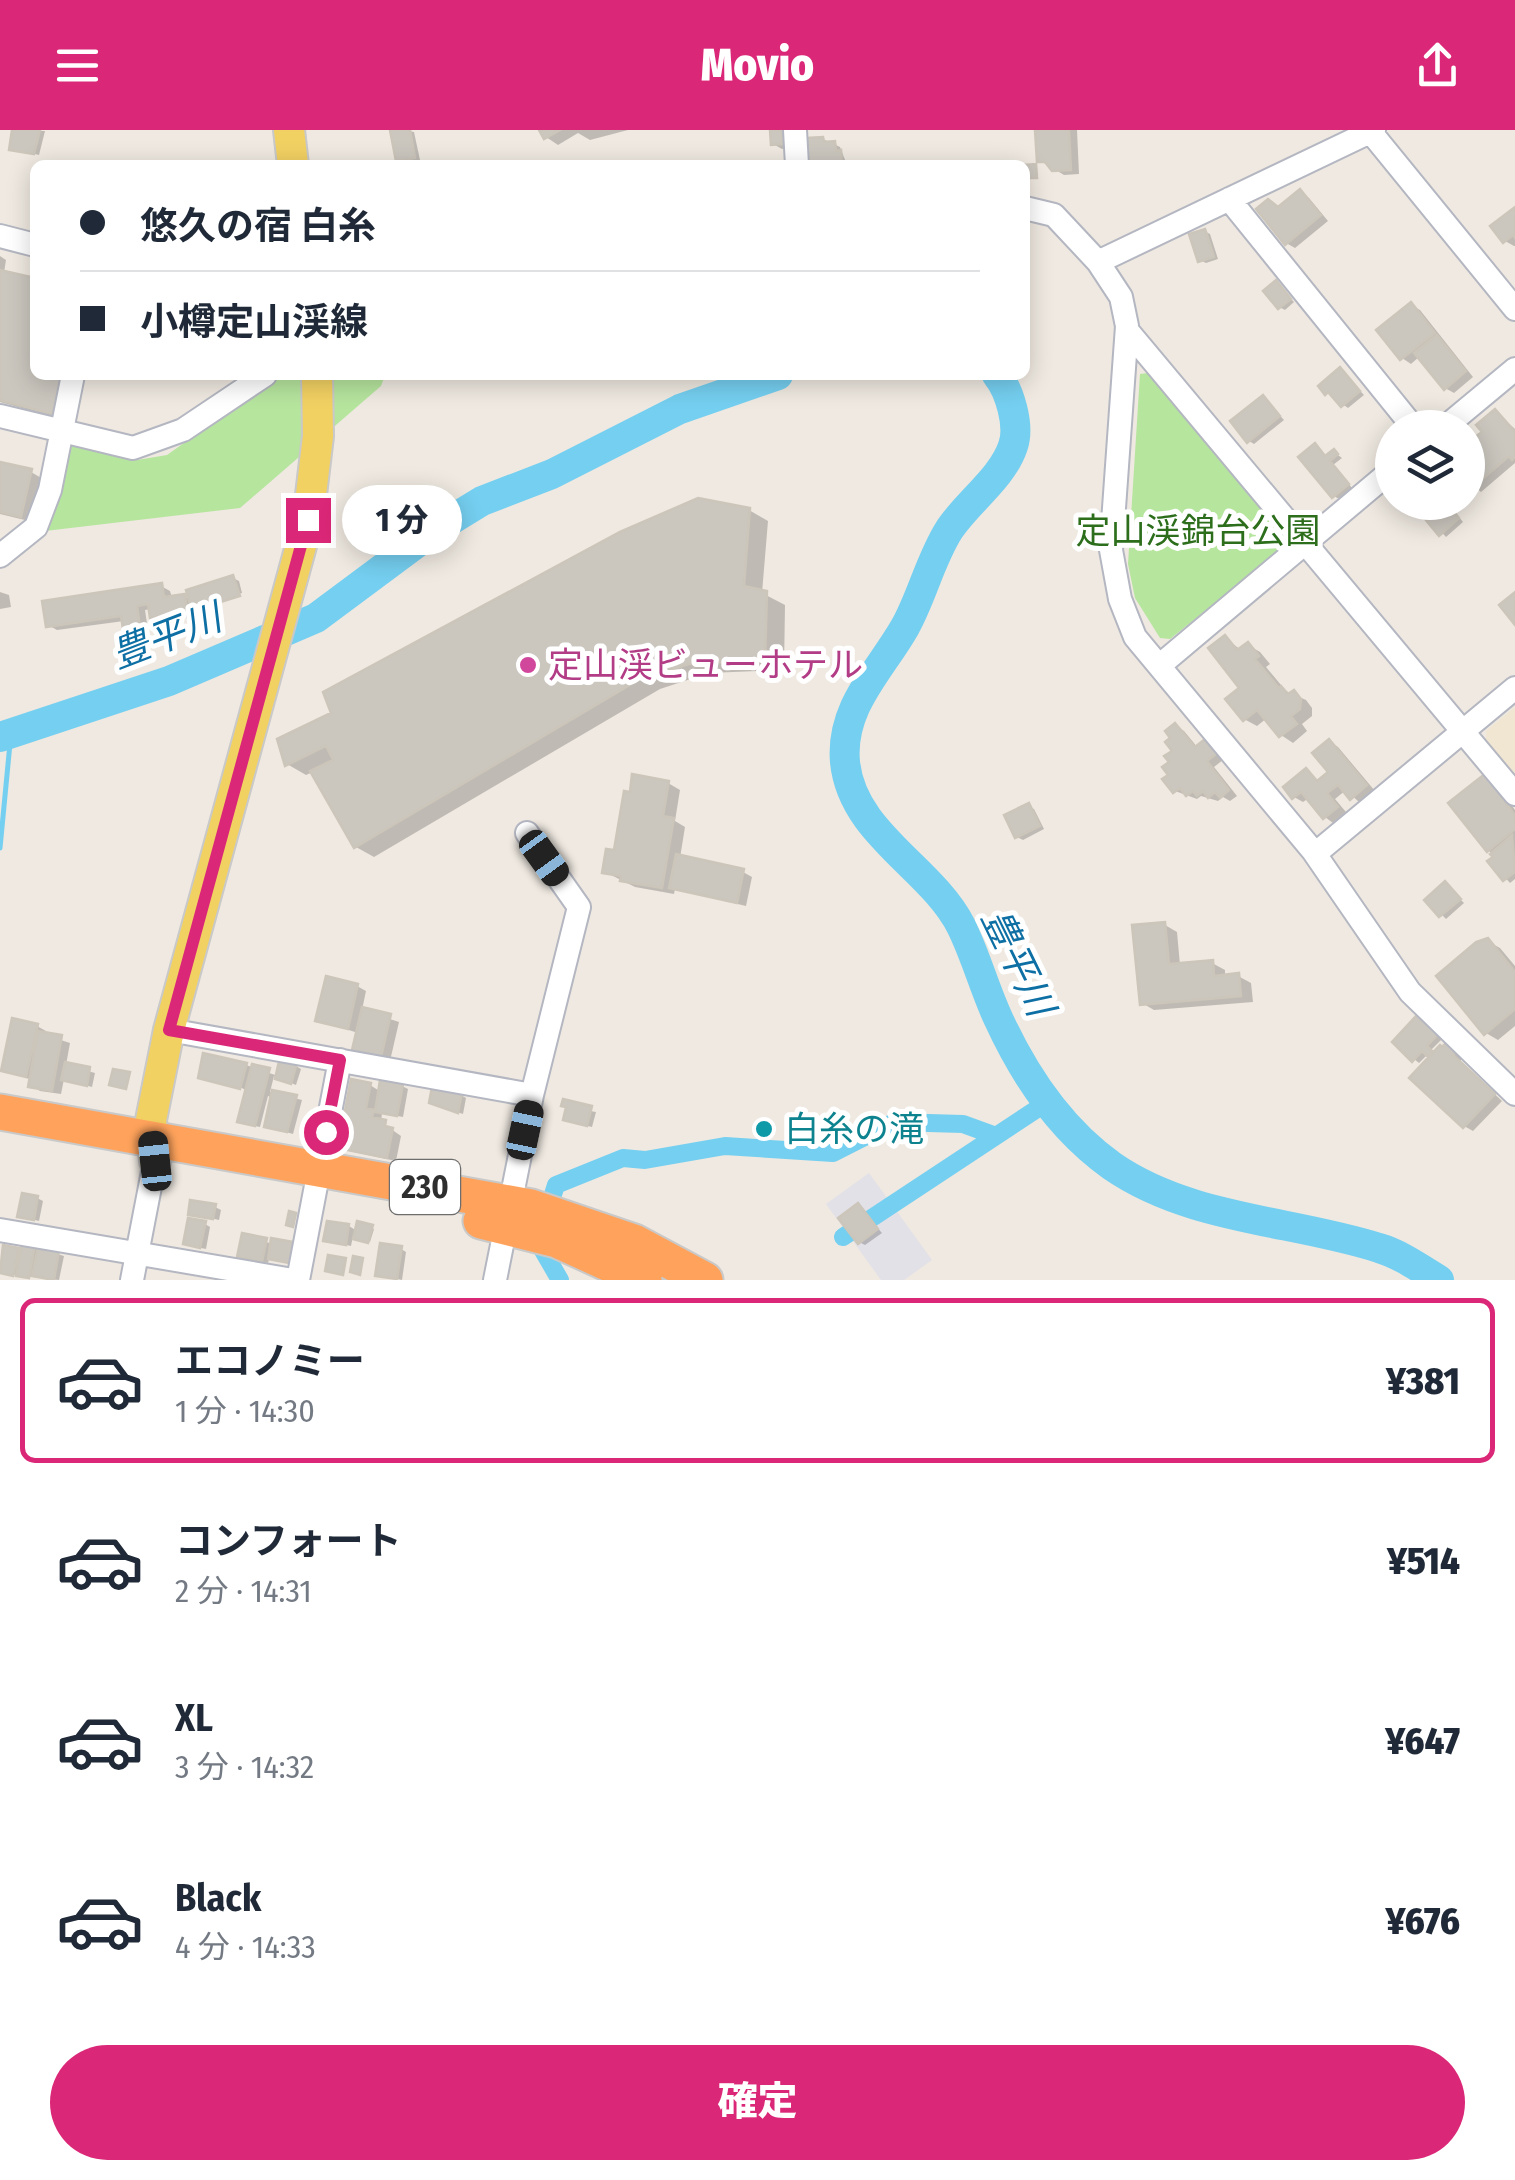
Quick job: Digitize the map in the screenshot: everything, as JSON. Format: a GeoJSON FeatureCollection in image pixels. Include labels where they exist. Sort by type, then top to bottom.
{"type":"FeatureCollection","features":[{"type":"Feature","properties":{"kind":"highway","name":"230"},"geometry":{"type":"LineString","coordinates":[[0,1112],[154,1150],[634,1242],[704,1280]]}},
{"type":"Feature","properties":{"kind":"highway","name":"230"},"geometry":{"type":"LineString","coordinates":[[0,1137],[154,1150]]}},
{"type":"Feature","properties":{"kind":"highway","name":"230"},"geometry":{"type":"LineString","coordinates":[[562,1229],[644,1280]]}},
{"type":"Feature","properties":{"kind":"main road"},"geometry":{"type":"LineString","coordinates":[[289,130],[292,160]]}},
{"type":"Feature","properties":{"kind":"main road"},"geometry":{"type":"LineString","coordinates":[[154,1150],[151,1120],[169,1030],[308,520],[318,436],[317,380]]}},
{"type":"Feature","properties":{"kind":"street"},"geometry":{"type":"LineString","coordinates":[[795,130],[798,160]]}},
{"type":"Feature","properties":{"kind":"street"},"geometry":{"type":"LineString","coordinates":[[1098,262],[1371,130],[1515,309]]}},
{"type":"Feature","properties":{"kind":"street"},"geometry":{"type":"LineString","coordinates":[[1229,200],[1399,410]]}},
{"type":"Feature","properties":{"kind":"street"},"geometry":{"type":"LineString","coordinates":[[1030,209],[1054,215],[1098,262],[1121,297],[1127,330],[1111,550],[1120,599],[1135,637],[1315,854],[1410,992],[1515,1094]]}},
{"type":"Feature","properties":{"kind":"street"},"geometry":{"type":"LineString","coordinates":[[0,236],[30,244]]}},
{"type":"Feature","properties":{"kind":"street"},"geometry":{"type":"LineString","coordinates":[[1127,330],[1515,794]]}},
{"type":"Feature","properties":{"kind":"street"},"geometry":{"type":"LineString","coordinates":[[1465,410],[1515,368]]}},
{"type":"Feature","properties":{"kind":"street"},"geometry":{"type":"LineString","coordinates":[[0,556],[36,527],[50,490],[72,380]]}},
{"type":"Feature","properties":{"kind":"street"},"geometry":{"type":"LineString","coordinates":[[0,416],[133,448],[183,430],[258,380]]}},
{"type":"Feature","properties":{"kind":"street"},"geometry":{"type":"LineString","coordinates":[[1159,666],[1375,484]]}},
{"type":"Feature","properties":{"kind":"street"},"geometry":{"type":"LineString","coordinates":[[1315,854],[1515,688]]}},
{"type":"Feature","properties":{"kind":"street"},"geometry":{"type":"LineString","coordinates":[[495,1280],[517,1217],[532,1094],[579,907],[527,834]]}},
{"type":"Feature","properties":{"kind":"street"},"geometry":{"type":"LineString","coordinates":[[169,1030],[532,1094]]}},
{"type":"Feature","properties":{"kind":"street"},"geometry":{"type":"LineString","coordinates":[[0,1230],[295,1280],[340,1060]]}},
{"type":"Feature","properties":{"kind":"street"},"geometry":{"type":"LineString","coordinates":[[132,1280],[154,1150]]}},
{"type":"Feature","properties":{"kind":"shaded area"},"geometry":{"type":"Polygon","coordinates":[[[1515,707],[1515,779],[1486,743],[1486,731],[1515,707]]]}},
{"type":"Feature","properties":{"kind":"shaded area"},"geometry":{"type":"Polygon","coordinates":[[[869,1173],[932,1260],[904,1280],[881,1280],[826,1204],[869,1173]]]}},
{"type":"Feature","properties":{"kind":"green space","name":"定山渓錦台公園"},"geometry":{"type":"Polygon","coordinates":[[[1155,372],[1286,532],[1280,551],[1170,639],[1160,638],[1135,598],[1128,564],[1140,374],[1155,372]]]}},
{"type":"Feature","properties":{"kind":"green space"},"geometry":{"type":"Polygon","coordinates":[[[273,380],[383,380],[381,386],[240,508],[45,531],[68,442],[137,460],[167,455],[273,380]]]}},
{"type":"Feature","properties":{"kind":"building"},"geometry":{"type":"Polygon","coordinates":[[[12,130],[40,130],[34,154],[9,150],[12,130]]]}},
{"type":"Feature","properties":{"kind":"building"},"geometry":{"type":"Polygon","coordinates":[[[390,130],[410,130],[415,158],[396,160],[390,130]]]}},
{"type":"Feature","properties":{"kind":"building"},"geometry":{"type":"Polygon","coordinates":[[[539,130],[560,130],[544,139],[539,130]]]}},
{"type":"Feature","properties":{"kind":"building"},"geometry":{"type":"Polygon","coordinates":[[[770,130],[782,130],[782,144],[771,145],[770,130]]]}},
{"type":"Feature","properties":{"kind":"building"},"geometry":{"type":"Polygon","coordinates":[[[1035,130],[1069,130],[1071,170],[1052,171],[1045,162],[1037,162],[1035,130]]]}},
{"type":"Feature","properties":{"kind":"building"},"geometry":{"type":"Polygon","coordinates":[[[807,138],[835,141],[842,160],[809,160],[807,138]]]}},
{"type":"Feature","properties":{"kind":"building"},"geometry":{"type":"Polygon","coordinates":[[[1030,164],[1036,164],[1037,178],[1030,178],[1030,164]]]}},
{"type":"Feature","properties":{"kind":"building"},"geometry":{"type":"Polygon","coordinates":[[[1300,189],[1321,215],[1285,245],[1256,209],[1268,199],[1278,207],[1300,189]]]}},
{"type":"Feature","properties":{"kind":"building"},"geometry":{"type":"Polygon","coordinates":[[[1515,207],[1515,238],[1513,235],[1503,243],[1490,226],[1515,207]]]}},
{"type":"Feature","properties":{"kind":"building"},"geometry":{"type":"Polygon","coordinates":[[[1205,229],[1214,257],[1198,262],[1189,234],[1205,229]]]}},
{"type":"Feature","properties":{"kind":"building"},"geometry":{"type":"Polygon","coordinates":[[[0,270],[30,277],[30,380],[60,380],[52,414],[0,400],[0,270]]]}},
{"type":"Feature","properties":{"kind":"building"},"geometry":{"type":"Polygon","coordinates":[[[1276,280],[1291,299],[1278,309],[1263,291],[1276,280]]]}},
{"type":"Feature","properties":{"kind":"building"},"geometry":{"type":"Polygon","coordinates":[[[1411,302],[1435,333],[1400,360],[1376,330],[1411,302]]]}},
{"type":"Feature","properties":{"kind":"building"},"geometry":{"type":"Polygon","coordinates":[[[1437,335],[1466,371],[1444,390],[1414,353],[1437,335]]]}},
{"type":"Feature","properties":{"kind":"building"},"geometry":{"type":"Polygon","coordinates":[[[1340,367],[1360,391],[1341,407],[1318,386],[1340,367]]]}},
{"type":"Feature","properties":{"kind":"building"},"geometry":{"type":"Polygon","coordinates":[[[1263,395],[1280,416],[1247,443],[1230,421],[1263,395]]]}},
{"type":"Feature","properties":{"kind":"building"},"geometry":{"type":"Polygon","coordinates":[[[1495,409],[1515,432],[1515,457],[1512,460],[1509,456],[1485,477],[1485,417],[1495,409]]]}},
{"type":"Feature","properties":{"kind":"building"},"geometry":{"type":"Polygon","coordinates":[[[1315,443],[1325,456],[1334,449],[1338,454],[1330,461],[1349,484],[1332,498],[1298,457],[1315,443]]]}},
{"type":"Feature","properties":{"kind":"building"},"geometry":{"type":"Polygon","coordinates":[[[0,462],[32,469],[21,517],[0,512],[0,462]]]}},
{"type":"Feature","properties":{"kind":"building"},"geometry":{"type":"Polygon","coordinates":[[[698,498],[750,508],[744,586],[767,591],[765,660],[689,664],[640,679],[354,848],[310,771],[333,760],[326,746],[285,766],[277,739],[331,713],[323,692],[620,532],[698,498]]]}},
{"type":"Feature","properties":{"kind":"building"},"geometry":{"type":"Polygon","coordinates":[[[1426,520],[1457,520],[1439,536],[1426,520]]]}},
{"type":"Feature","properties":{"kind":"building"},"geometry":{"type":"Polygon","coordinates":[[[233,575],[240,596],[192,611],[186,590],[233,575]]]}},
{"type":"Feature","properties":{"kind":"building"},"geometry":{"type":"Polygon","coordinates":[[[162,583],[164,597],[185,594],[187,613],[150,618],[148,604],[137,606],[141,633],[124,635],[121,616],[46,627],[42,601],[162,583]]]}},
{"type":"Feature","properties":{"kind":"building"},"geometry":{"type":"Polygon","coordinates":[[[1515,592],[1515,625],[1499,605],[1515,592]]]}},
{"type":"Feature","properties":{"kind":"building"},"geometry":{"type":"Polygon","coordinates":[[[1225,635],[1237,650],[1248,642],[1259,656],[1255,659],[1279,688],[1288,694],[1294,690],[1301,699],[1300,709],[1291,716],[1297,724],[1279,737],[1257,710],[1243,721],[1225,699],[1239,688],[1208,648],[1225,635]]]}},
{"type":"Feature","properties":{"kind":"building"},"geometry":{"type":"Polygon","coordinates":[[[1175,723],[1195,747],[1209,736],[1221,750],[1207,761],[1229,790],[1220,798],[1215,792],[1208,798],[1203,791],[1197,796],[1193,791],[1186,796],[1180,788],[1173,793],[1162,779],[1168,775],[1162,767],[1169,762],[1164,756],[1172,751],[1165,742],[1170,738],[1165,731],[1175,723]]]}},
{"type":"Feature","properties":{"kind":"building"},"geometry":{"type":"Polygon","coordinates":[[[1329,739],[1367,785],[1350,800],[1338,785],[1327,793],[1338,807],[1323,819],[1301,792],[1292,799],[1283,787],[1306,768],[1317,781],[1328,772],[1312,753],[1329,739]]]}},
{"type":"Feature","properties":{"kind":"building"},"geometry":{"type":"Polygon","coordinates":[[[1486,773],[1515,816],[1515,829],[1487,852],[1448,803],[1486,773]]]}},
{"type":"Feature","properties":{"kind":"building"},"geometry":{"type":"Polygon","coordinates":[[[632,774],[669,781],[663,816],[674,818],[662,888],[620,881],[621,876],[602,873],[606,849],[614,850],[624,791],[630,792],[632,774]]]}},
{"type":"Feature","properties":{"kind":"building"},"geometry":{"type":"Polygon","coordinates":[[[1029,803],[1040,826],[1015,838],[1004,815],[1029,803]]]}},
{"type":"Feature","properties":{"kind":"building"},"geometry":{"type":"Polygon","coordinates":[[[1512,835],[1515,872],[1503,881],[1487,861],[1512,835]]]}},
{"type":"Feature","properties":{"kind":"building"},"geometry":{"type":"Polygon","coordinates":[[[676,854],[744,869],[737,903],[669,888],[676,854]]]}},
{"type":"Feature","properties":{"kind":"building"},"geometry":{"type":"Polygon","coordinates":[[[1445,881],[1461,899],[1439,917],[1424,900],[1445,881]]]}},
{"type":"Feature","properties":{"kind":"building"},"geometry":{"type":"Polygon","coordinates":[[[1165,922],[1169,964],[1213,960],[1214,976],[1239,973],[1241,996],[1140,1005],[1132,925],[1165,922]]]}},
{"type":"Feature","properties":{"kind":"building"},"geometry":{"type":"Polygon","coordinates":[[[1488,938],[1515,972],[1515,1009],[1484,1035],[1436,976],[1476,942],[1488,938]]]}},
{"type":"Feature","properties":{"kind":"building"},"geometry":{"type":"Polygon","coordinates":[[[326,976],[358,984],[348,1029],[315,1021],[326,976]]]}},
{"type":"Feature","properties":{"kind":"building"},"geometry":{"type":"Polygon","coordinates":[[[362,1007],[391,1014],[381,1057],[352,1050],[362,1007]]]}},
{"type":"Feature","properties":{"kind":"building"},"geometry":{"type":"Polygon","coordinates":[[[1417,1015],[1438,1034],[1427,1046],[1433,1052],[1428,1057],[1422,1051],[1412,1062],[1392,1042],[1417,1015]]]}},
{"type":"Feature","properties":{"kind":"building"},"geometry":{"type":"Polygon","coordinates":[[[12,1018],[38,1024],[26,1077],[1,1071],[12,1018]]]}},
{"type":"Feature","properties":{"kind":"building"},"geometry":{"type":"Polygon","coordinates":[[[38,1031],[62,1035],[52,1091],[28,1087],[38,1031]]]}},
{"type":"Feature","properties":{"kind":"building"},"geometry":{"type":"Polygon","coordinates":[[[1446,1043],[1456,1052],[1453,1055],[1495,1094],[1463,1128],[1409,1078],[1446,1043]]]}},
{"type":"Feature","properties":{"kind":"building"},"geometry":{"type":"Polygon","coordinates":[[[203,1053],[247,1063],[240,1089],[198,1078],[203,1053]]]}},
{"type":"Feature","properties":{"kind":"building"},"geometry":{"type":"Polygon","coordinates":[[[280,1057],[297,1063],[291,1084],[275,1079],[280,1057]]]}},
{"type":"Feature","properties":{"kind":"building"},"geometry":{"type":"Polygon","coordinates":[[[65,1062],[90,1067],[87,1086],[61,1080],[65,1062]]]}},
{"type":"Feature","properties":{"kind":"building"},"geometry":{"type":"Polygon","coordinates":[[[252,1064],[270,1068],[255,1126],[237,1122],[252,1064]]]}},
{"type":"Feature","properties":{"kind":"building"},"geometry":{"type":"Polygon","coordinates":[[[113,1069],[130,1072],[126,1089],[109,1085],[113,1069]]]}},
{"type":"Feature","properties":{"kind":"building"},"geometry":{"type":"Polygon","coordinates":[[[351,1079],[371,1083],[366,1108],[374,1110],[372,1117],[386,1120],[385,1126],[393,1128],[387,1158],[338,1148],[351,1079]]]}},
{"type":"Feature","properties":{"kind":"building"},"geometry":{"type":"Polygon","coordinates":[[[380,1080],[403,1084],[397,1116],[375,1112],[380,1080]]]}},
{"type":"Feature","properties":{"kind":"building"},"geometry":{"type":"Polygon","coordinates":[[[432,1087],[462,1092],[458,1113],[429,1103],[432,1087]]]}},
{"type":"Feature","properties":{"kind":"building"},"geometry":{"type":"Polygon","coordinates":[[[272,1090],[297,1095],[287,1132],[264,1127],[272,1090]]]}},
{"type":"Feature","properties":{"kind":"building"},"geometry":{"type":"Polygon","coordinates":[[[563,1099],[592,1106],[587,1126],[563,1120],[563,1099]]]}},
{"type":"Feature","properties":{"kind":"building"},"geometry":{"type":"Polygon","coordinates":[[[22,1193],[38,1196],[34,1220],[17,1217],[22,1193]]]}},
{"type":"Feature","properties":{"kind":"building"},"geometry":{"type":"Polygon","coordinates":[[[190,1200],[216,1204],[213,1219],[188,1215],[190,1200]]]}},
{"type":"Feature","properties":{"kind":"building"},"geometry":{"type":"Polygon","coordinates":[[[858,1203],[878,1229],[858,1244],[838,1218],[858,1203]]]}},
{"type":"Feature","properties":{"kind":"building"},"geometry":{"type":"Polygon","coordinates":[[[289,1211],[296,1213],[293,1227],[286,1225],[289,1211]]]}},
{"type":"Feature","properties":{"kind":"building"},"geometry":{"type":"Polygon","coordinates":[[[188,1218],[206,1221],[200,1248],[183,1244],[188,1218]]]}},
{"type":"Feature","properties":{"kind":"building"},"geometry":{"type":"Polygon","coordinates":[[[327,1221],[349,1224],[346,1245],[323,1241],[327,1221]]]}},
{"type":"Feature","properties":{"kind":"building"},"geometry":{"type":"Polygon","coordinates":[[[357,1221],[373,1225],[368,1243],[353,1239],[357,1221]]]}},
{"type":"Feature","properties":{"kind":"building"},"geometry":{"type":"Polygon","coordinates":[[[242,1233],[267,1238],[262,1262],[237,1257],[242,1233]]]}},
{"type":"Feature","properties":{"kind":"building"},"geometry":{"type":"Polygon","coordinates":[[[271,1238],[299,1243],[295,1264],[268,1259],[271,1238]]]}},
{"type":"Feature","properties":{"kind":"building"},"geometry":{"type":"Polygon","coordinates":[[[22,1242],[35,1245],[29,1278],[16,1276],[22,1242]]]}},
{"type":"Feature","properties":{"kind":"building"},"geometry":{"type":"Polygon","coordinates":[[[380,1243],[402,1246],[397,1279],[375,1276],[380,1243]]]}},
{"type":"Feature","properties":{"kind":"building"},"geometry":{"type":"Polygon","coordinates":[[[3,1245],[19,1248],[13,1276],[0,1273],[3,1245]]]}},
{"type":"Feature","properties":{"kind":"building"},"geometry":{"type":"Polygon","coordinates":[[[38,1247],[59,1251],[54,1280],[32,1276],[38,1247]]]}},
{"type":"Feature","properties":{"kind":"building"},"geometry":{"type":"Polygon","coordinates":[[[328,1255],[346,1258],[343,1275],[325,1271],[328,1255]]]}},
{"type":"Feature","properties":{"kind":"building"},"geometry":{"type":"Polygon","coordinates":[[[353,1256],[363,1258],[360,1275],[350,1272],[353,1256]]]}},
{"type":"Feature","properties":{"kind":"waterway","name":"豊平川"},"geometry":{"type":"LineString","coordinates":[[0,737],[169,681],[316,618],[433,531],[482,501],[552,474],[680,409],[764,380]]}},
{"type":"Feature","properties":{"kind":"waterway","name":"豊平川"},"geometry":{"type":"LineString","coordinates":[[1000,380],[1015,429],[1008,458],[949,530],[905,627],[864,690],[849,724],[845,762],[862,810],[948,905],[961,926],[1019,1060],[1045,1100],[1093,1151],[1142,1184],[1174,1198],[1379,1248],[1439,1280]]}},
{"type":"Feature","properties":{"kind":"waterway"},"geometry":{"type":"LineString","coordinates":[[0,848],[11,733]]}},
{"type":"Feature","properties":{"kind":"waterway"},"geometry":{"type":"LineString","coordinates":[[843,1237],[1046,1103]]}},
{"type":"Feature","properties":{"kind":"waterway"},"geometry":{"type":"LineString","coordinates":[[560,1280],[538,1242],[556,1185],[623,1158],[645,1160],[725,1146],[833,1153],[894,1122],[963,1124],[996,1136]]}},
{"type":"Feature","properties":{"kind":"place","name":"定山渓ビューホテル"},"geometry":{"type":"Point","coordinates":[528,665]}},
{"type":"Feature","properties":{"kind":"place","name":"白糸の滝"},"geometry":{"type":"Point","coordinates":[764,1129]}},
{"type":"Feature","properties":{"kind":"route"},"geometry":{"type":"LineString","coordinates":[[308,520],[169,1030],[340,1060],[326,1132]]}}]}
